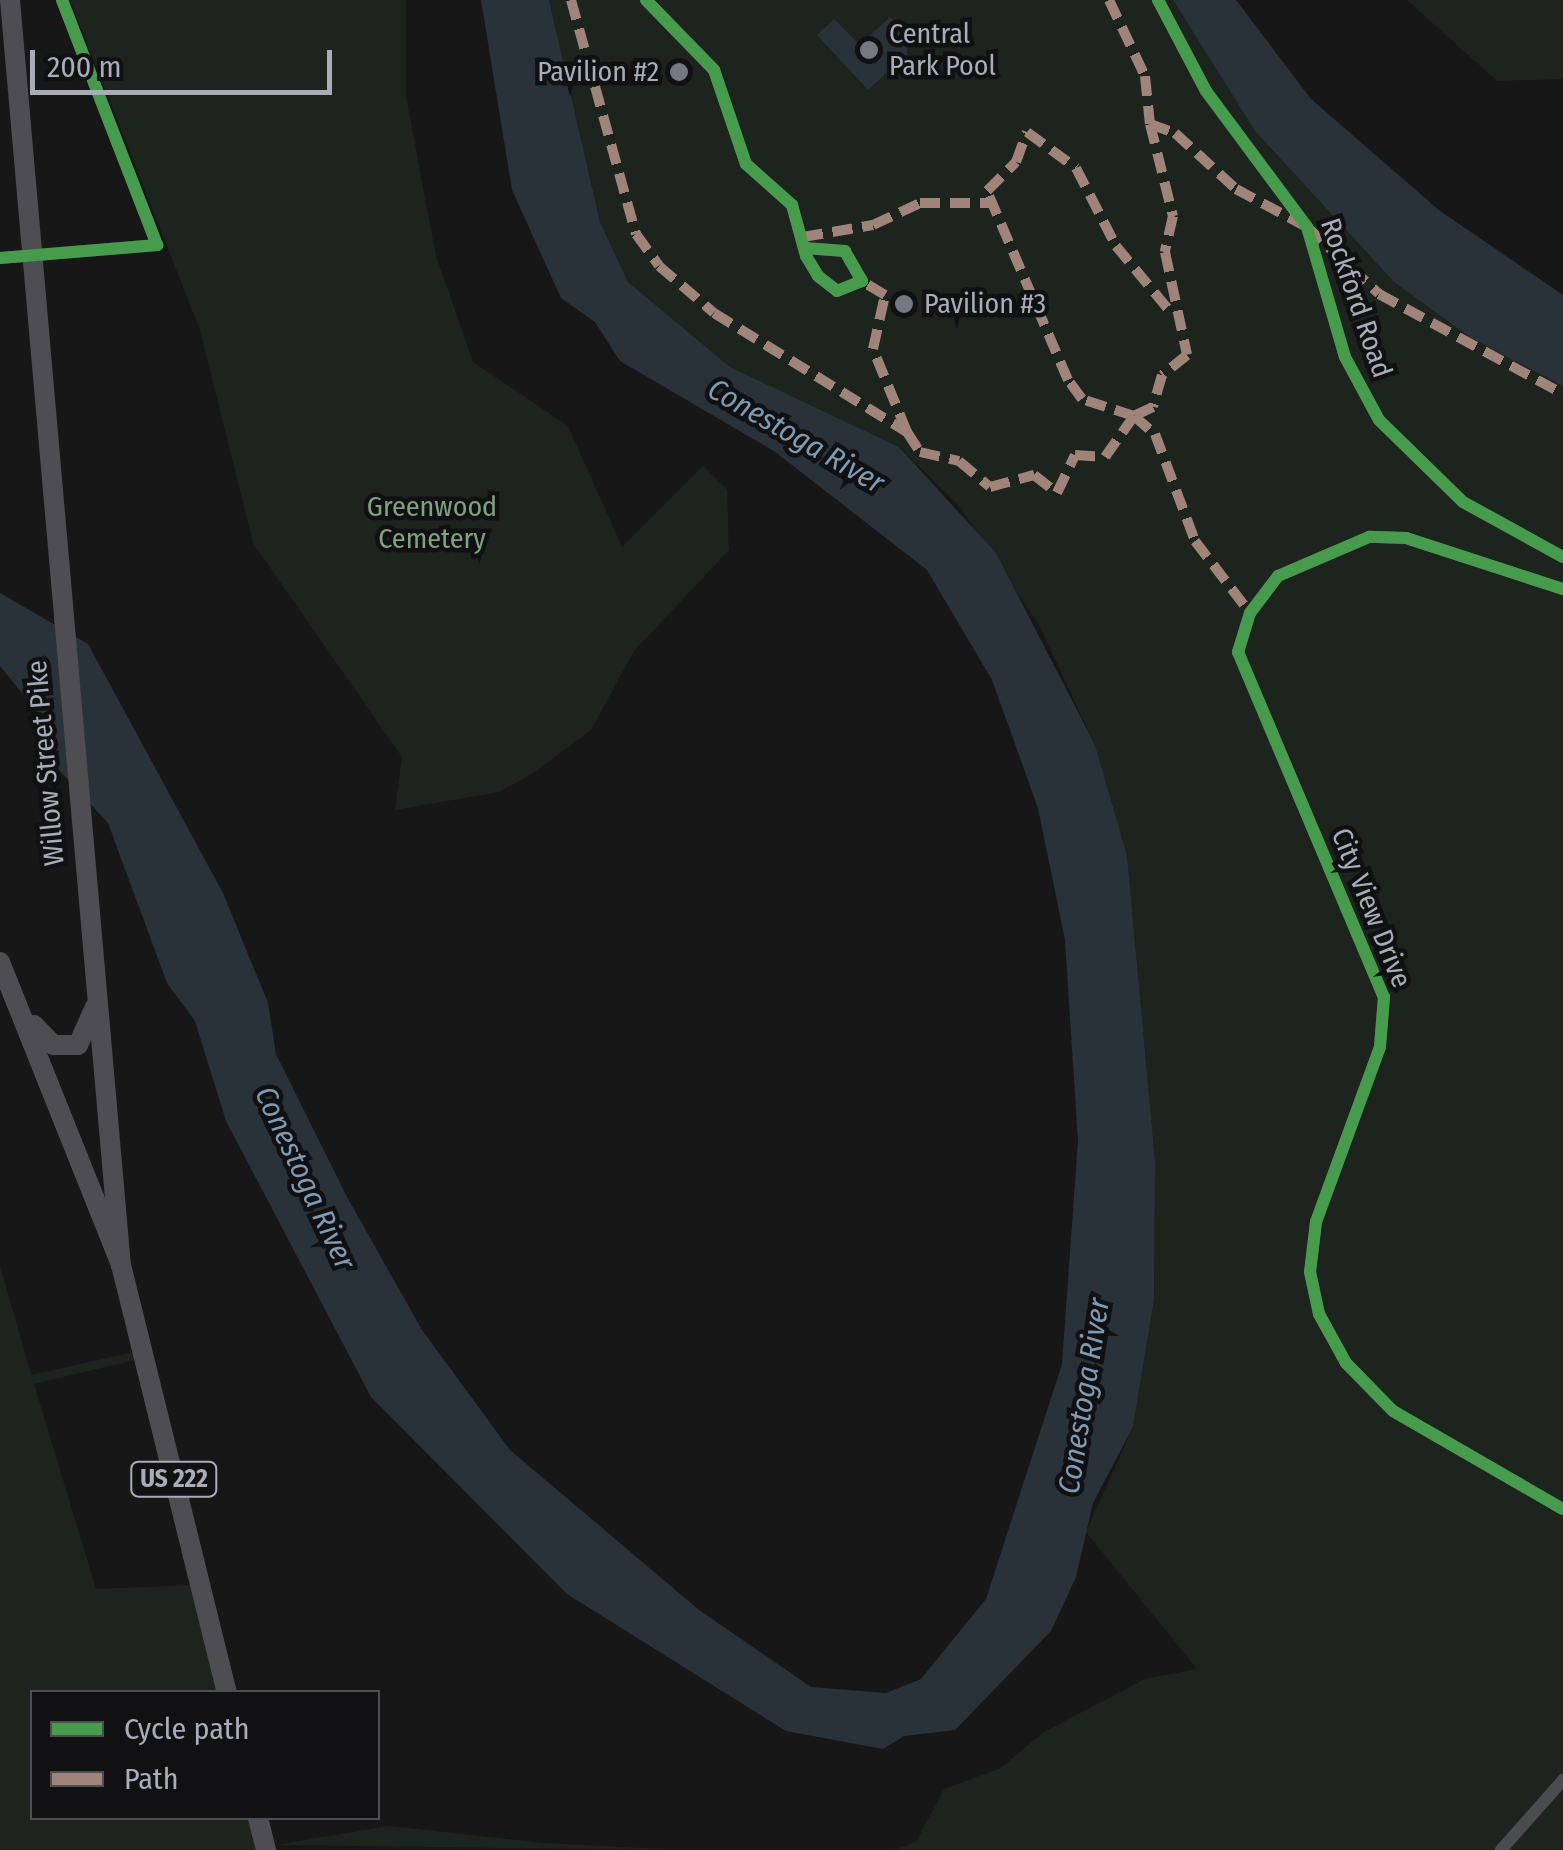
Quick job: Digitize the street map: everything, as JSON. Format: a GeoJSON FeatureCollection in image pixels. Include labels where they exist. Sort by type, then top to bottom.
{"type":"FeatureCollection","features":[{"type":"Feature","properties":{"kind":"highway","name":"US 222"},"geometry":{"type":"LineString","coordinates":[[12,0],[31,256]]}},
{"type":"Feature","properties":{"kind":"highway","name":"Willow Street Pike"},"geometry":{"type":"LineString","coordinates":[[31,256],[86,912],[121,1265]]}},
{"type":"Feature","properties":{"kind":"highway"},"geometry":{"type":"LineString","coordinates":[[0,951],[48,1043],[78,1045],[96,1006]]}},
{"type":"Feature","properties":{"kind":"highway","name":"Willow Street Pike"},"geometry":{"type":"LineString","coordinates":[[0,962],[121,1265],[227,1690]]}},
{"type":"Feature","properties":{"kind":"highway"},"geometry":{"type":"LineString","coordinates":[[258,1820],[266,1850]]}},
{"type":"Feature","properties":{"kind":"street"},"geometry":{"type":"LineString","coordinates":[[0,258],[157,245],[62,0]]}},
{"type":"Feature","properties":{"kind":"street"},"geometry":{"type":"LineString","coordinates":[[646,0],[708,60],[746,164],[792,205],[804,248],[829,287],[846,291],[862,281],[846,251],[804,248]]}},
{"type":"Feature","properties":{"kind":"street","name":"Rockford Road"},"geometry":{"type":"LineString","coordinates":[[1158,0],[1206,91],[1306,227],[1344,357],[1380,420],[1463,502],[1563,557]]}},
{"type":"Feature","properties":{"kind":"street","name":"City View Drive"},"geometry":{"type":"LineString","coordinates":[[1563,589],[1406,538],[1369,536],[1278,576],[1250,613],[1238,652],[1384,997],[1380,1047],[1316,1222],[1316,1305],[1346,1362],[1393,1411],[1563,1509]]}},
{"type":"Feature","properties":{"kind":"street"},"geometry":{"type":"LineString","coordinates":[[1501,1850],[1563,1780]]}},
{"type":"Feature","properties":{"kind":"green space","name":"Greenwood Cemetery"},"geometry":{"type":"Polygon","coordinates":[[[70,0],[406,0],[406,96],[436,256],[473,362],[568,426],[622,547],[703,466],[727,490],[729,550],[634,651],[591,730],[532,774],[499,792],[395,810],[402,757],[253,543],[200,330],[70,0]]]}},
{"type":"Feature","properties":{"kind":"green space"},"geometry":{"type":"Polygon","coordinates":[[[549,0],[1173,0],[1255,131],[1394,282],[1471,338],[1563,386],[1563,1850],[894,1850],[916,1842],[944,1789],[1001,1768],[1042,1733],[1145,1679],[1197,1669],[1086,1532],[1133,1427],[1154,1300],[1155,1161],[1127,855],[1095,745],[1039,625],[960,507],[899,447],[730,367],[628,282],[600,222],[549,0]]]}},
{"type":"Feature","properties":{"kind":"green space"},"geometry":{"type":"Polygon","coordinates":[[[1407,0],[1563,0],[1563,79],[1497,81],[1407,0]]]}},
{"type":"Feature","properties":{"kind":"green space"},"geometry":{"type":"Polygon","coordinates":[[[0,1265],[31,1375],[134,1352],[135,1360],[34,1384],[96,1589],[192,1585],[219,1690],[30,1690],[30,1820],[252,1820],[259,1850],[0,1850],[0,1265]]]}},
{"type":"Feature","properties":{"kind":"green space"},"geometry":{"type":"Polygon","coordinates":[[[389,1826],[545,1843],[680,1850],[276,1845],[389,1826]]]}},
{"type":"Feature","properties":{"kind":"water","name":"Conestoga River"},"geometry":{"type":"Polygon","coordinates":[[[481,0],[549,0],[600,222],[628,282],[730,367],[899,447],[996,553],[1095,745],[1127,855],[1155,1161],[1154,1300],[1133,1427],[1093,1503],[1076,1577],[1051,1631],[955,1730],[904,1736],[883,1749],[786,1731],[567,1594],[371,1397],[226,1121],[195,1021],[167,983],[108,823],[58,769],[46,723],[0,666],[0,593],[88,644],[223,893],[268,1003],[276,1054],[347,1197],[422,1330],[510,1450],[699,1610],[811,1687],[886,1693],[921,1679],[986,1599],[1062,1364],[1078,1141],[1065,940],[1038,808],[992,680],[927,570],[774,451],[620,361],[595,322],[561,298],[512,190],[481,0]]]}},
{"type":"Feature","properties":{"kind":"water"},"geometry":{"type":"Polygon","coordinates":[[[1173,0],[1236,0],[1311,99],[1440,211],[1563,295],[1563,386],[1471,338],[1394,282],[1255,131],[1173,0]]]}},
{"type":"Feature","properties":{"kind":"water","name":"Central Park Pool"},"geometry":{"type":"Polygon","coordinates":[[[890,17],[907,34],[907,54],[868,90],[817,35],[834,19],[860,45],[890,17]]]}},
{"type":"Feature","properties":{"kind":"marked path"},"geometry":{"type":"LineString","coordinates":[[571,0],[636,234],[659,266],[714,313],[907,432],[873,349],[885,295],[862,281]]}},
{"type":"Feature","properties":{"kind":"marked path"},"geometry":{"type":"LineString","coordinates":[[1109,0],[1145,76],[1150,124],[1175,133],[1236,189],[1307,227],[1379,294],[1563,394]]}},
{"type":"Feature","properties":{"kind":"marked path"},"geometry":{"type":"LineString","coordinates":[[1150,124],[1173,216],[1165,252],[1187,355],[1162,375],[1153,407],[1134,416],[1155,434],[1195,541],[1250,613]]}},
{"type":"Feature","properties":{"kind":"marked path"},"geometry":{"type":"LineString","coordinates":[[1134,416],[1082,399],[1068,380],[987,191],[1016,162],[1027,132],[1076,168],[1116,246],[1173,315]]}},
{"type":"Feature","properties":{"kind":"marked path"},"geometry":{"type":"LineString","coordinates":[[803,237],[873,225],[920,203],[993,203]]}},
{"type":"Feature","properties":{"kind":"marked path"},"geometry":{"type":"LineString","coordinates":[[907,432],[920,452],[959,461],[990,487],[1034,475],[1057,493],[1075,455],[1105,457],[1134,416]]}},
{"type":"Feature","properties":{"kind":"cycle path"},"geometry":{"type":"LineString","coordinates":[[0,258],[157,245],[62,0]]}},
{"type":"Feature","properties":{"kind":"cycle path"},"geometry":{"type":"LineString","coordinates":[[646,0],[714,70],[746,164],[792,205],[806,256],[818,276],[837,291],[862,281],[845,251],[804,248]]}},
{"type":"Feature","properties":{"kind":"cycle path"},"geometry":{"type":"LineString","coordinates":[[1158,0],[1206,91],[1307,227],[1345,357],[1379,420],[1463,502],[1563,557]]}},
{"type":"Feature","properties":{"kind":"cycle path"},"geometry":{"type":"LineString","coordinates":[[1563,589],[1406,538],[1369,537],[1278,576],[1250,613],[1238,652],[1384,997],[1380,1047],[1316,1222],[1310,1272],[1319,1314],[1346,1363],[1393,1411],[1563,1509]]}},
{"type":"Feature","properties":{"kind":"place","name":"Central Park Pool"},"geometry":{"type":"Point","coordinates":[869,50]}},
{"type":"Feature","properties":{"kind":"place","name":"Pavilion #2"},"geometry":{"type":"Point","coordinates":[679,72]}},
{"type":"Feature","properties":{"kind":"place","name":"Pavilion #3"},"geometry":{"type":"Point","coordinates":[904,304]}}]}
